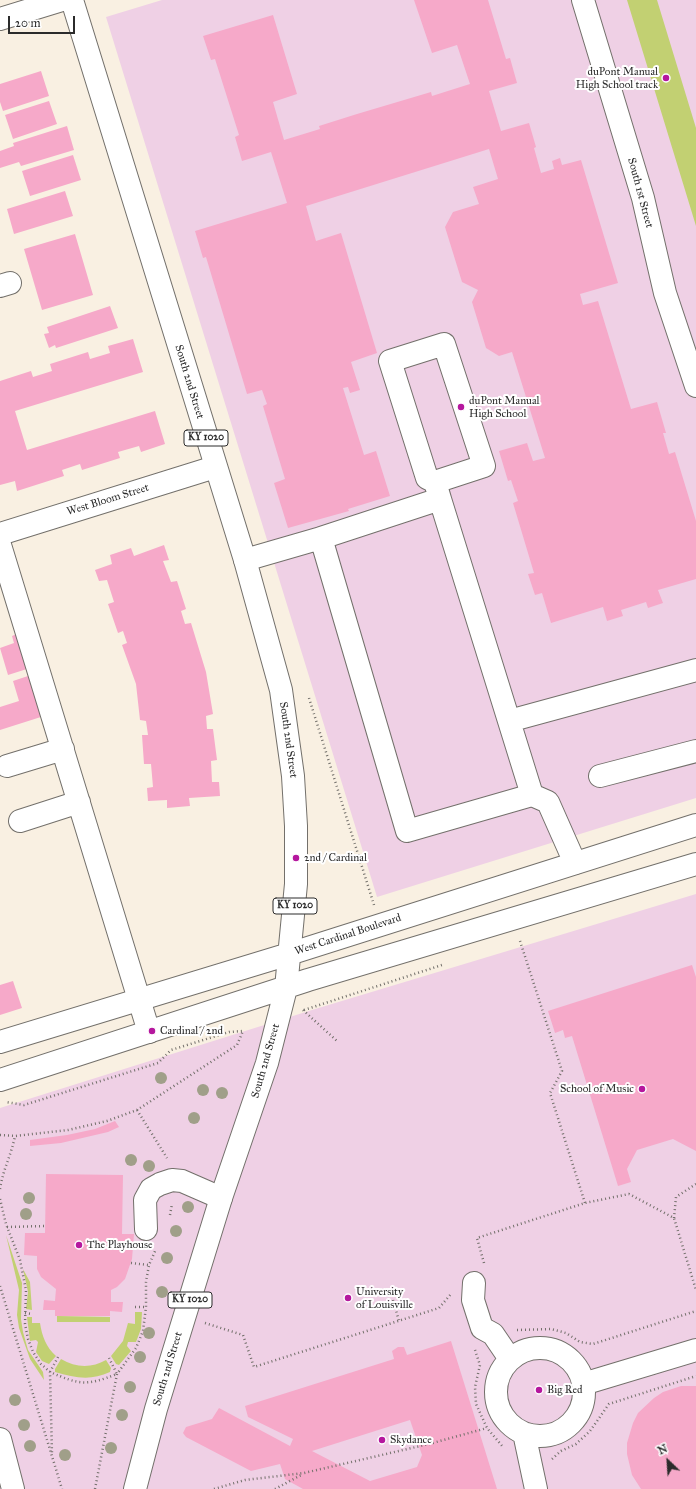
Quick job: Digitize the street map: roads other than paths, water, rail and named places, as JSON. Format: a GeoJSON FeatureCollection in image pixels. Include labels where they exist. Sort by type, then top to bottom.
{"type":"FeatureCollection","features":[{"type":"Feature","properties":{"kind":"main road"},"geometry":{"type":"LineString","coordinates":[[0,19],[62,0]]}},
{"type":"Feature","properties":{"kind":"main road","name":"South 2nd Street"},"geometry":{"type":"LineString","coordinates":[[72,0],[215,467],[245,560],[282,690],[294,776],[296,884],[286,988],[267,1063],[221,1198],[156,1409],[135,1489]]}},
{"type":"Feature","properties":{"kind":"main road","name":"South 1st Street"},"geometry":{"type":"LineString","coordinates":[[582,0],[644,198],[665,293],[696,386]]}},
{"type":"Feature","properties":{"kind":"main road"},"geometry":{"type":"LineString","coordinates":[[245,560],[321,538],[434,486],[484,466],[444,344],[390,361],[434,486],[532,795]]}},
{"type":"Feature","properties":{"kind":"main road","name":"West Bloom Street"},"geometry":{"type":"LineString","coordinates":[[0,534],[215,467]]}},
{"type":"Feature","properties":{"kind":"main road"},"geometry":{"type":"LineString","coordinates":[[321,538],[407,831],[532,795],[548,802],[575,863]]}},
{"type":"Feature","properties":{"kind":"main road"},"geometry":{"type":"LineString","coordinates":[[0,545],[149,1032]]}},
{"type":"Feature","properties":{"kind":"main road"},"geometry":{"type":"LineString","coordinates":[[509,721],[696,670]]}},
{"type":"Feature","properties":{"kind":"main road"},"geometry":{"type":"LineString","coordinates":[[7,766],[63,749]]}},
{"type":"Feature","properties":{"kind":"main road"},"geometry":{"type":"LineString","coordinates":[[600,776],[696,751]]}},
{"type":"Feature","properties":{"kind":"main road"},"geometry":{"type":"LineString","coordinates":[[20,821],[79,802]]}},
{"type":"Feature","properties":{"kind":"main road","name":"West Cardinal Boulevard"},"geometry":{"type":"LineString","coordinates":[[0,1042],[289,954],[696,825]]}},
{"type":"Feature","properties":{"kind":"main road"},"geometry":{"type":"LineString","coordinates":[[0,1080],[286,988],[696,864]]}},
{"type":"Feature","properties":{"kind":"main road"},"geometry":{"type":"LineString","coordinates":[[152,1236],[145,1200],[151,1189],[172,1180],[182,1181],[221,1198]]}},
{"type":"Feature","properties":{"kind":"main road"},"geometry":{"type":"LineString","coordinates":[[503,1333],[510,1359]]}},
{"type":"Feature","properties":{"kind":"main road"},"geometry":{"type":"LineString","coordinates":[[534,1348],[548,1348],[560,1352],[575,1366],[583,1384],[582,1403],[573,1421],[563,1429],[550,1435],[537,1436],[524,1433],[511,1426],[502,1414],[496,1400],[496,1385],[501,1371],[510,1359],[521,1352],[534,1348]]}},
{"type":"Feature","properties":{"kind":"main road"},"geometry":{"type":"LineString","coordinates":[[583,1384],[696,1350]]}},
{"type":"Feature","properties":{"kind":"main road"},"geometry":{"type":"LineString","coordinates":[[524,1433],[536,1489]]}},
{"type":"Feature","properties":{"kind":"main road"},"geometry":{"type":"LineString","coordinates":[[0,1439],[13,1489]]}},
{"type":"Feature","properties":{"kind":"place","name":"duPont Manual High School track"},"geometry":{"type":"Point","coordinates":[666,78]}},
{"type":"Feature","properties":{"kind":"place","name":"duPont Manual High School"},"geometry":{"type":"Point","coordinates":[461,407]}},
{"type":"Feature","properties":{"kind":"place","name":"2nd / Cardinal"},"geometry":{"type":"Point","coordinates":[296,858]}},
{"type":"Feature","properties":{"kind":"place","name":"Cardinal / 2nd"},"geometry":{"type":"Point","coordinates":[152,1031]}},
{"type":"Feature","properties":{"kind":"place","name":"School of Music"},"geometry":{"type":"Point","coordinates":[642,1089]}},
{"type":"Feature","properties":{"kind":"place","name":"The Playhouse"},"geometry":{"type":"Point","coordinates":[79,1245]}},
{"type":"Feature","properties":{"kind":"place","name":"University of Louisville"},"geometry":{"type":"Point","coordinates":[348,1298]}},
{"type":"Feature","properties":{"kind":"place","name":"Big Red"},"geometry":{"type":"Point","coordinates":[539,1390]}},
{"type":"Feature","properties":{"kind":"place","name":"Skydance"},"geometry":{"type":"Point","coordinates":[382,1440]}}]}
